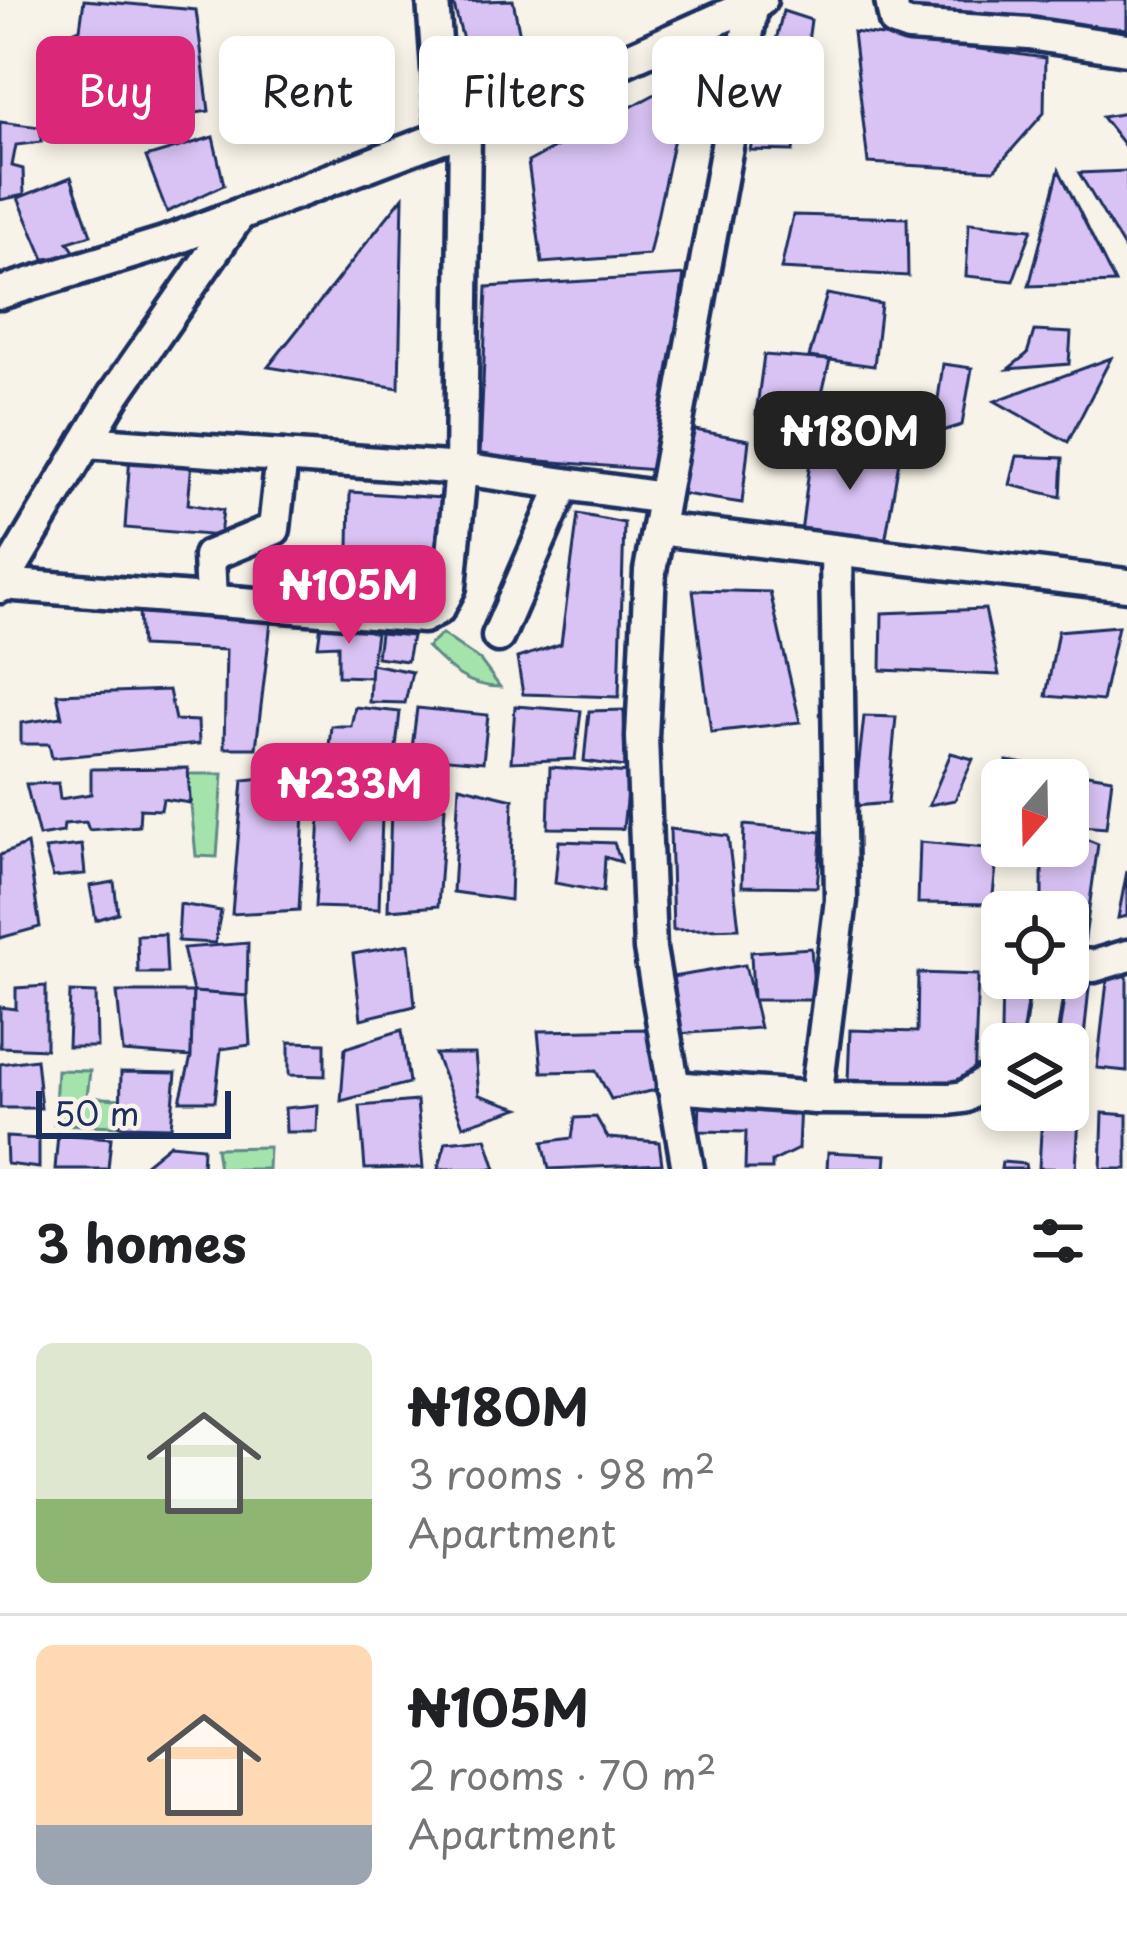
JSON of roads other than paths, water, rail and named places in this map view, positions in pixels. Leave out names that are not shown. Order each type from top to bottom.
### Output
[{"type":"street","points":[[433,0],[439,36]]},
{"type":"street","points":[[891,0],[895,21],[910,26],[1029,34],[1127,49]]},
{"type":"street","points":[[628,57],[757,2]]},
{"type":"street","points":[[688,1169],[650,949],[642,737],[650,571],[757,2]]},
{"type":"street","points":[[0,293],[239,215],[423,144]]},
{"type":"street","points":[[239,215],[86,442],[1,586],[423,616],[439,608],[450,587],[461,469],[454,144]]},
{"type":"street","points":[[86,442],[461,469],[564,484],[660,514],[836,552],[1127,585]]},
{"type":"street","points":[[211,600],[209,556],[274,529],[282,456]]},
{"type":"street","points":[[498,636],[564,484]]},
{"type":"street","points":[[816,1099],[841,900],[836,552]]},
{"type":"street","points":[[1089,966],[1127,956]]},
{"type":"street","points":[[674,1088],[816,1099],[964,1097],[981,1086]]}]
